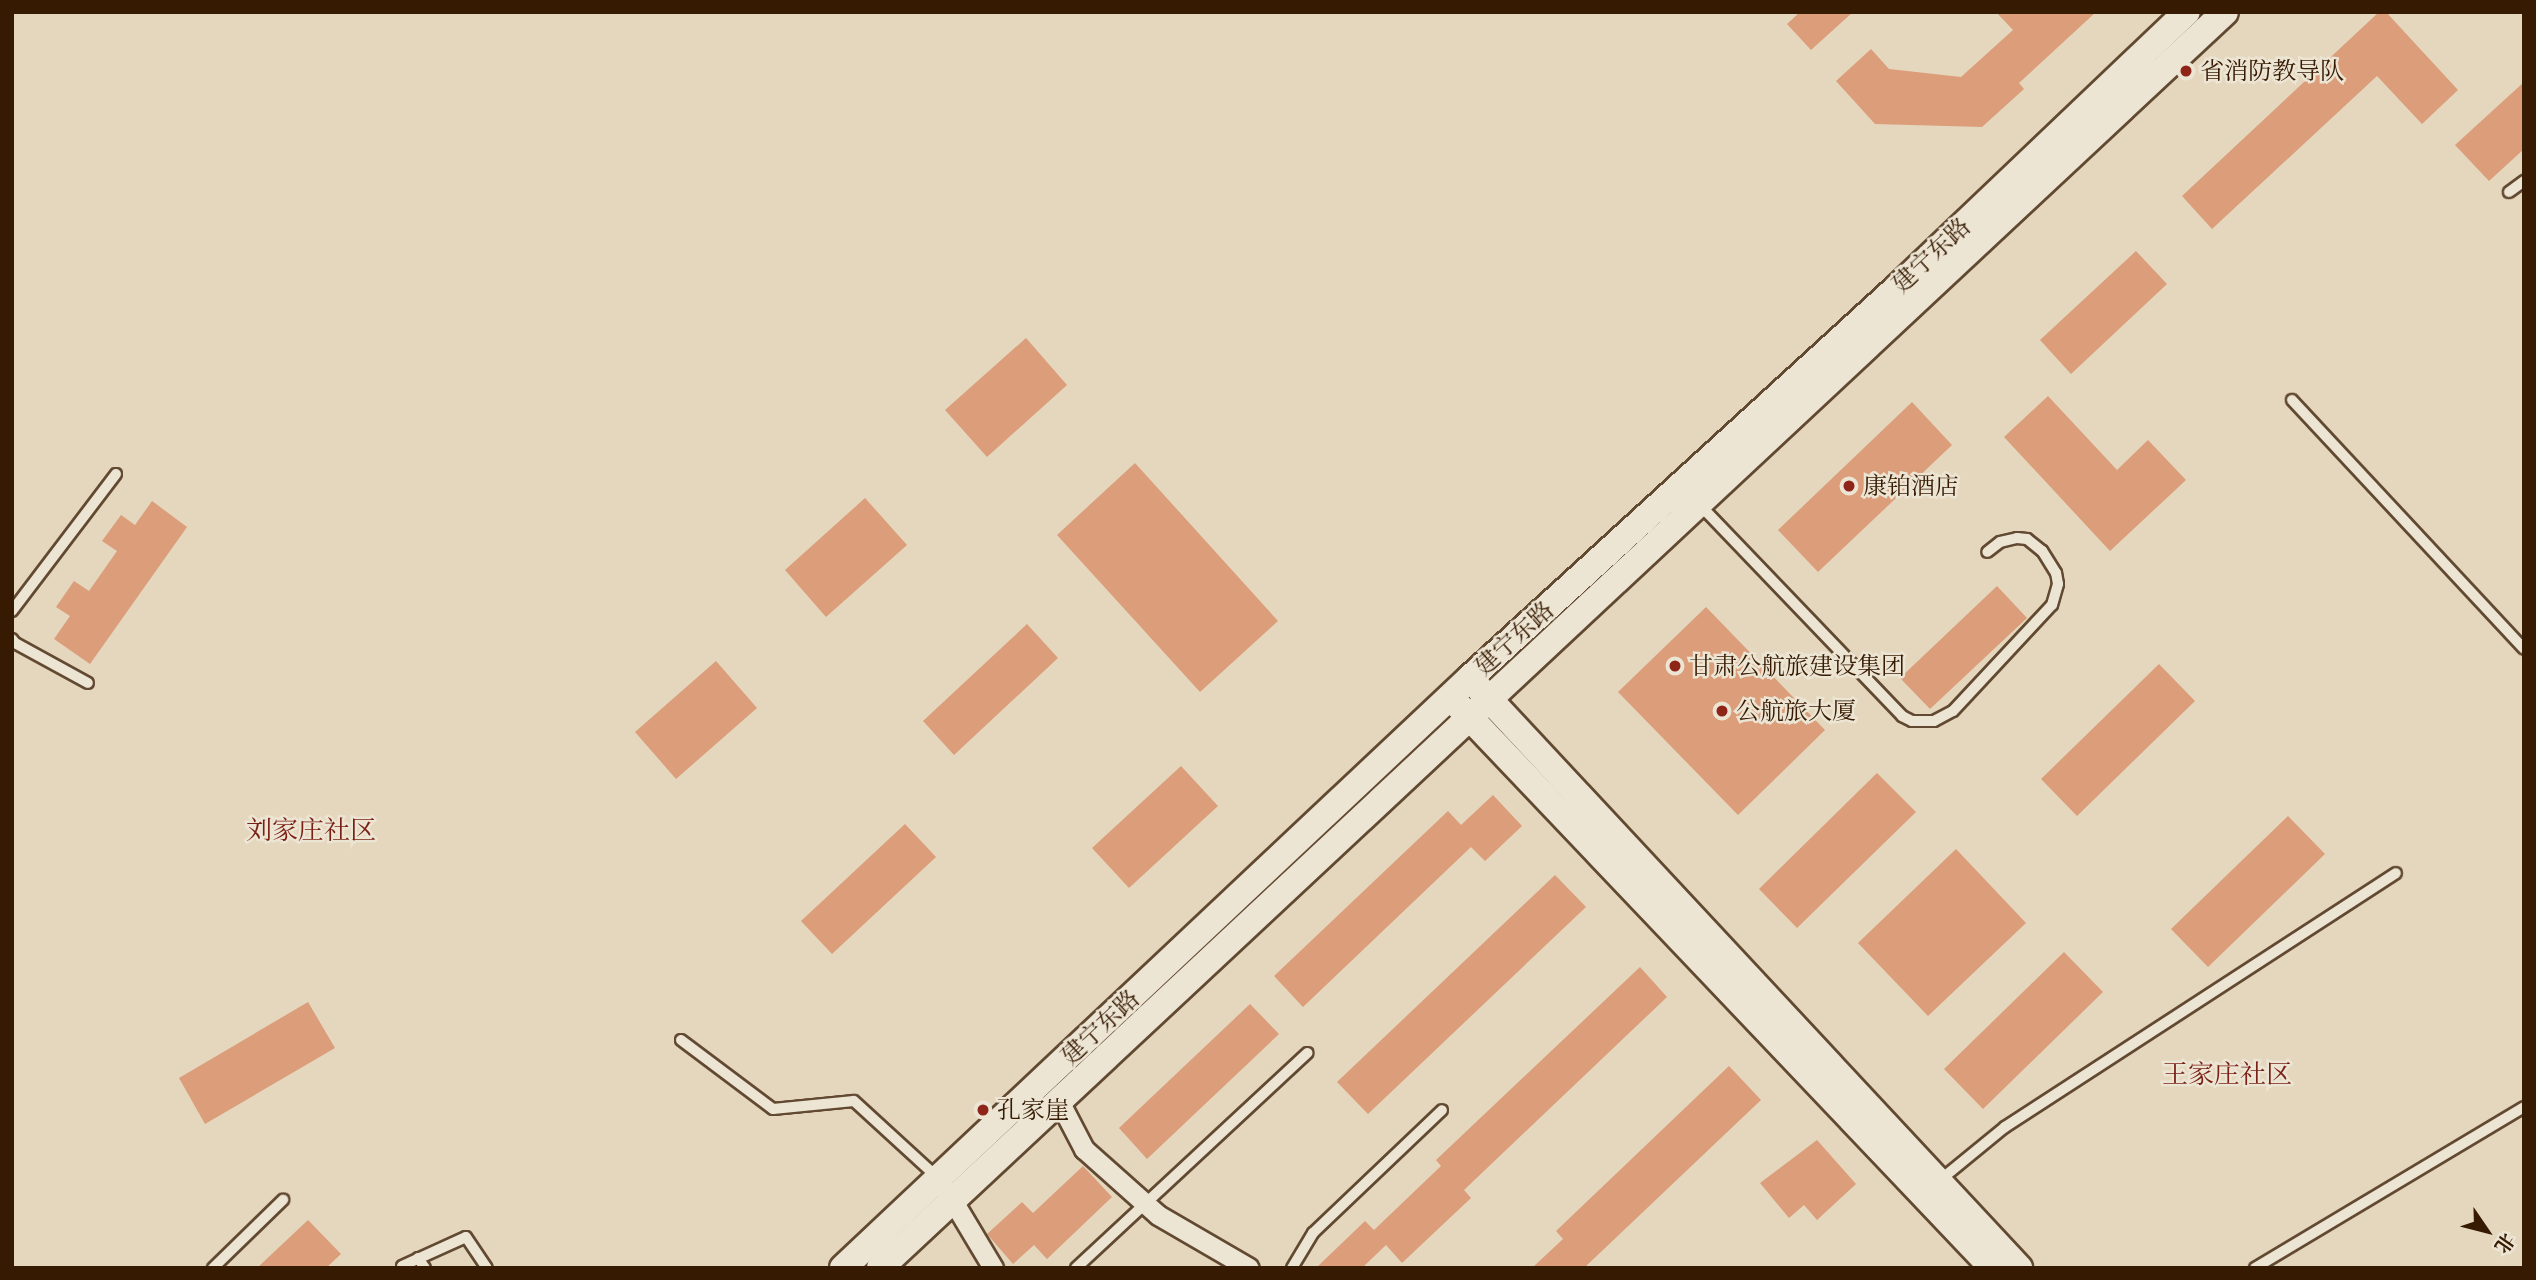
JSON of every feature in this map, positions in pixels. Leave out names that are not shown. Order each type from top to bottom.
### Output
[{"type":"main road","name":"建宁东路","points":[[880,1268],[946,1189],[1450,697],[1897,288],[2187,12]]},
{"type":"main road","name":"建宁东路","points":[[843,1268],[1060,1103],[1479,707],[2225,12]]},
{"type":"main road","points":[[1470,678],[1479,707],[1993,1268]]},
{"type":"main road","points":[[1450,697],[1479,707],[2019,1268]]},
{"type":"street","points":[[1060,1103],[1084,1149],[1158,1215],[1249,1268]]},
{"type":"street","points":[[946,1189],[993,1268]]},
{"type":"lane","points":[[2509,192],[2524,181]]},
{"type":"lane","points":[[2292,400],[2524,649]]},
{"type":"lane","points":[[12,611],[116,474]]},
{"type":"lane","points":[[1699,503],[1902,716],[1912,721],[1934,721],[1953,711],[2052,605],[2057,584],[2056,573],[2042,551],[2027,539],[2017,538],[2000,542],[1987,552]]},
{"type":"lane","points":[[12,639],[88,683]]},
{"type":"lane","points":[[1938,1181],[2005,1127],[2396,873]]},
{"type":"lane","points":[[681,1040],[773,1109],[854,1101],[946,1189]]},
{"type":"lane","points":[[1076,1268],[1307,1053]]},
{"type":"lane","points":[[2255,1268],[2524,1107]]},
{"type":"lane","points":[[1292,1268],[1313,1233],[1442,1110]]},
{"type":"lane","points":[[214,1268],[283,1200]]},
{"type":"lane","points":[[402,1266],[466,1237],[487,1268]]},
{"type":"lane","points":[[418,1258],[425,1268]]},
{"type":"building","points":[[1800,12],[1853,12],[1811,50],[1787,24]]},
{"type":"building","points":[[1996,12],[2096,12],[2019,83],[2024,89],[1982,127],[1875,124],[1836,81],[1871,49],[1889,69],[1961,77],[2013,30]]},
{"type":"building","points":[[2379,12],[2386,12],[2458,90],[2422,124],[2377,76],[2212,229],[2182,196]]},
{"type":"building","points":[[2524,82],[2524,149],[2489,181],[2455,145]]},
{"type":"building","points":[[2136,251],[2167,284],[2071,374],[2040,340]]},
{"type":"building","points":[[1026,338],[1067,385],[987,457],[945,410]]},
{"type":"building","points":[[2048,396],[2117,470],[2148,440],[2186,480],[2110,551],[2004,437]]},
{"type":"building","points":[[1912,402],[1952,445],[1818,572],[1778,530]]},
{"type":"building","points":[[1135,463],[1278,621],[1200,692],[1057,535]]},
{"type":"building","points":[[865,498],[907,545],[826,617],[785,570]]},
{"type":"building","points":[[152,501],[187,527],[90,664],[54,639],[70,616],[56,607],[74,581],[89,591],[117,551],[102,541],[121,515],[135,525]]},
{"type":"building","points":[[1997,586],[2027,618],[1930,709],[1900,678]]},
{"type":"building","name":"公航旅大厦","points":[[1706,607],[1825,730],[1738,815],[1618,692]]},
{"type":"building","points":[[1027,624],[1058,658],[954,755],[923,721]]},
{"type":"building","points":[[716,661],[757,708],[676,779],[635,732]]},
{"type":"building","points":[[2159,664],[2195,701],[2077,816],[2041,779]]},
{"type":"building","points":[[1181,766],[1218,806],[1129,888],[1092,848]]},
{"type":"building","points":[[1877,773],[1916,812],[1797,928],[1759,889]]},
{"type":"building","points":[[1493,795],[1522,826],[1485,861],[1471,847],[1303,1007],[1274,976],[1448,811],[1461,825]]},
{"type":"building","points":[[2288,816],[2325,854],[2208,967],[2171,929]]},
{"type":"building","points":[[905,824],[936,857],[832,954],[801,921]]},
{"type":"building","points":[[1956,849],[2026,923],[1928,1016],[1858,943]]},
{"type":"building","points":[[1555,875],[1586,907],[1368,1114],[1337,1082]]},
{"type":"building","points":[[2064,952],[2103,992],[1983,1109],[1944,1069]]},
{"type":"building","points":[[1640,967],[1667,997],[1464,1190],[1471,1198],[1402,1263],[1386,1245],[1362,1268],[1316,1268],[1365,1221],[1374,1230],[1441,1166],[1436,1160]]},
{"type":"building","points":[[308,1002],[335,1048],[205,1124],[179,1078]]},
{"type":"building","points":[[1250,1004],[1279,1034],[1147,1159],[1119,1128]]},
{"type":"building","points":[[1729,1066],[1761,1100],[1584,1268],[1532,1268],[1563,1239],[1556,1231]]},
{"type":"building","points":[[1817,1140],[1856,1184],[1817,1220],[1804,1205],[1789,1218],[1760,1183]]},
{"type":"building","points":[[1083,1166],[1112,1197],[1047,1259],[1034,1245],[1013,1264],[987,1234],[1022,1202],[1033,1213]]},
{"type":"building","points":[[308,1220],[341,1254],[326,1268],[257,1268]]},
{"type":"place","name":"省消防教导队","points":[[2186,71]]},
{"type":"place","name":"康铂酒店","points":[[1849,486]]},
{"type":"place","name":"甘肃公航旅建设集团","points":[[1675,666]]},
{"type":"place","name":"公航旅大厦","points":[[1722,711]]},
{"type":"place","name":"孔家崖","points":[[983,1110]]},
{"type":"district","name":"刘家庄社区","points":[[311,831]]},
{"type":"district","name":"王家庄社区","points":[[2227,1075]]}]
